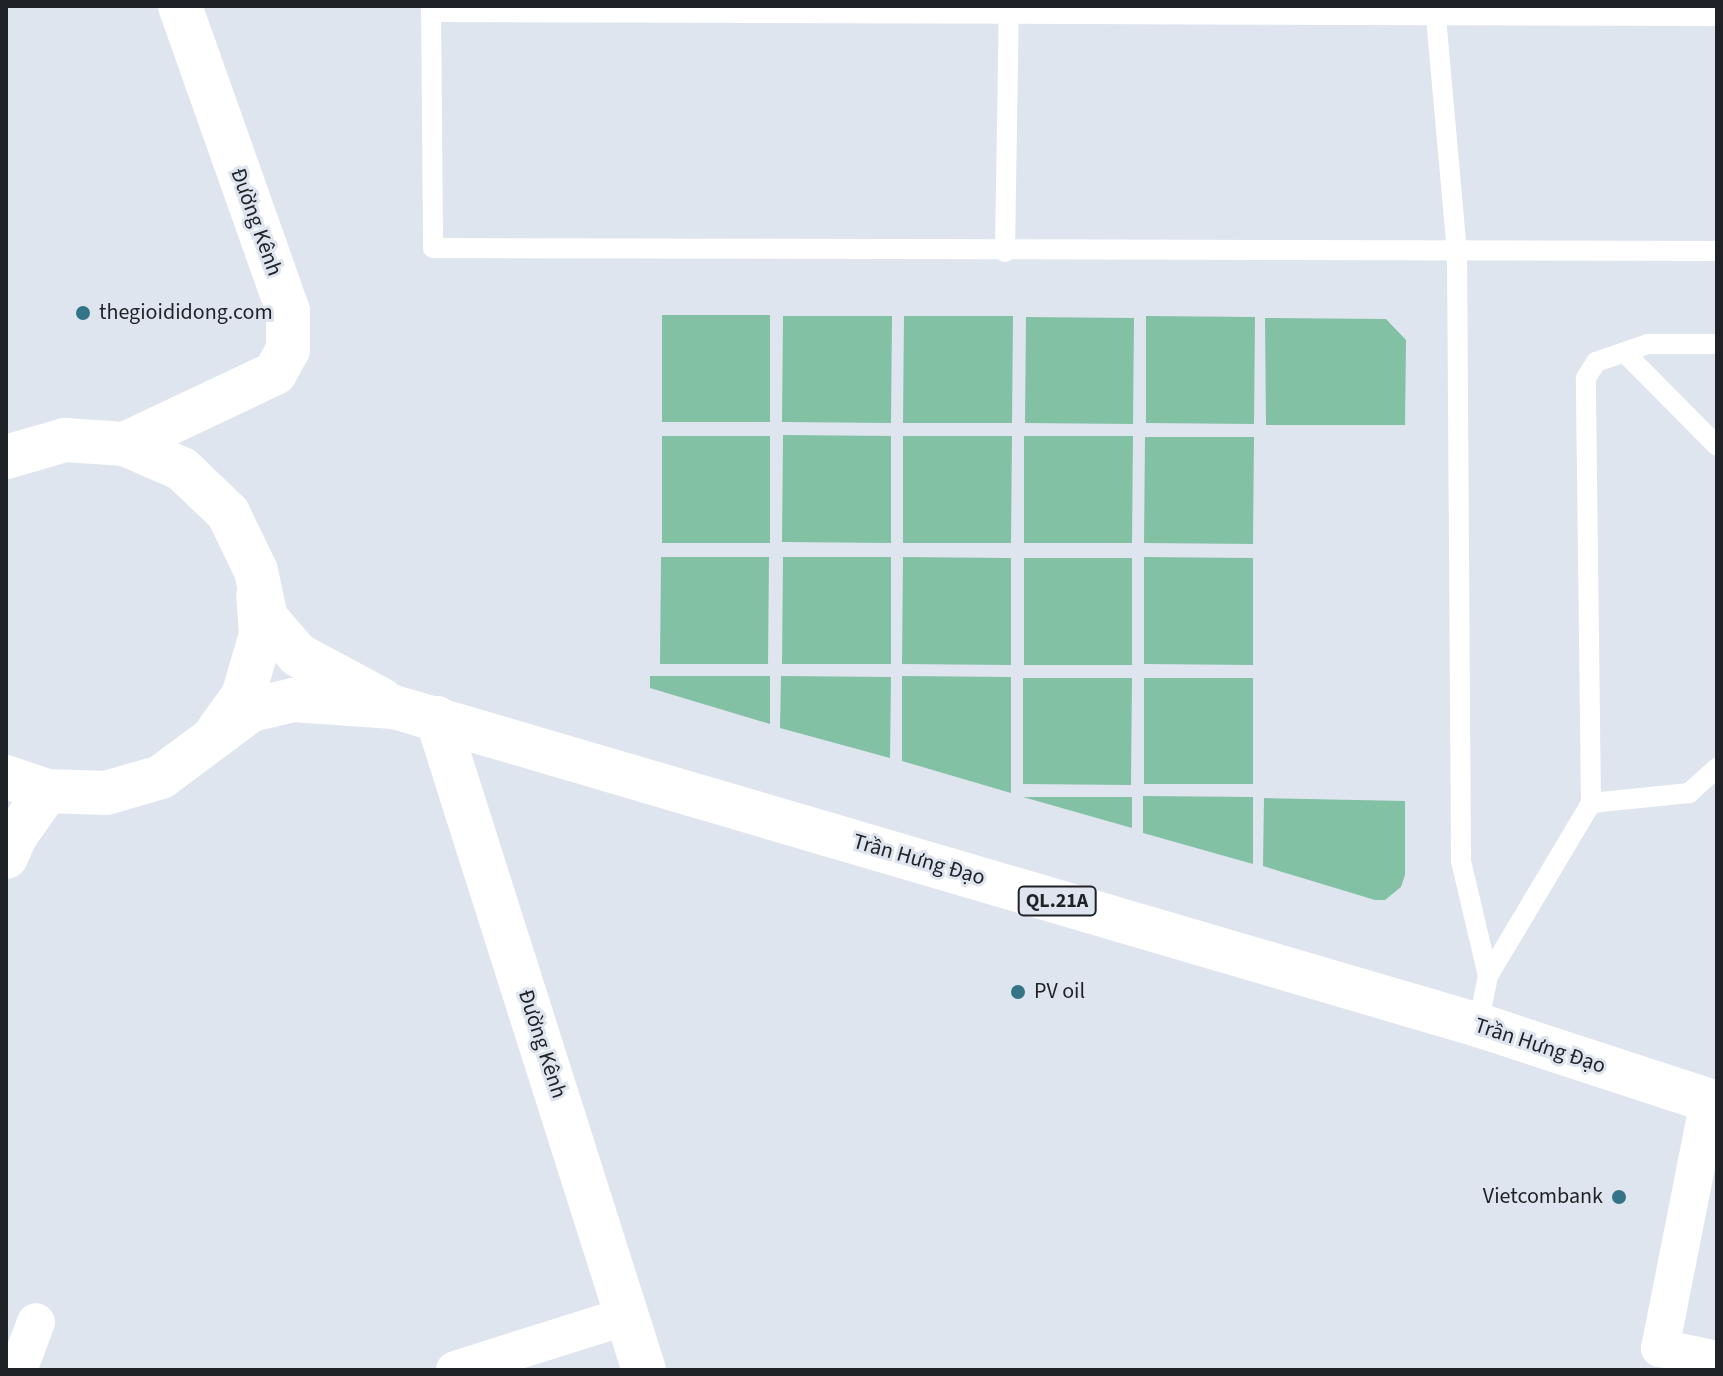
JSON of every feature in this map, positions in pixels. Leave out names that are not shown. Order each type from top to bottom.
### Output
[{"type":"main road","name":"Đường Kênh","points":[[125,444],[275,373],[288,350],[288,311],[180,6]]},
{"type":"main road","points":[[6,457],[65,440],[125,444],[182,469],[228,513],[256,571],[266,618],[298,655],[394,707]]},
{"type":"main road","points":[[208,744],[243,696],[261,635],[256,571]]},
{"type":"main road","points":[[6,777],[47,791],[106,793],[161,777],[251,710],[293,700],[394,707]]},
{"type":"main road","name":"Trần Hưng Đạo","points":[[394,707],[1478,1025],[1713,1102]]},
{"type":"main road","name":"Đường Kênh","points":[[437,718],[644,1370]]},
{"type":"main road","points":[[6,857],[16,835],[47,791]]},
{"type":"street","points":[[1713,1102],[1656,1359],[1717,1360]]},
{"type":"street","points":[[455,1370],[629,1315]]},
{"type":"street","points":[[18,1370],[36,1322]]},
{"type":"lane","points":[[1717,16],[1435,10],[431,9],[433,248],[1005,252],[1717,251]]},
{"type":"lane","points":[[1005,252],[1009,9]]},
{"type":"lane","points":[[1435,10],[1457,251],[1461,861],[1488,976]]},
{"type":"lane","points":[[1478,1025],[1488,976],[1591,803],[1586,378],[1596,362],[1648,344],[1717,344]]},
{"type":"lane","points":[[1624,352],[1717,446]]},
{"type":"lane","points":[[1591,803],[1689,793],[1717,768]]},
{"type":"green space","points":[[662,315],[770,315],[770,422],[662,422]]},
{"type":"green space","points":[[783,316],[892,316],[891,423],[782,422]]},
{"type":"green space","points":[[904,316],[1013,316],[1012,423],[903,423]]},
{"type":"green space","points":[[1146,316],[1255,317],[1254,424],[1146,423]]},
{"type":"green space","points":[[1026,317],[1134,318],[1133,424],[1025,423]]},
{"type":"green space","points":[[1265,318],[1386,319],[1406,340],[1405,425],[1266,425]]},
{"type":"green space","points":[[783,435],[891,436],[891,543],[782,542]]},
{"type":"green space","points":[[662,436],[770,436],[770,543],[662,543]]},
{"type":"green space","points":[[903,436],[1012,436],[1011,543],[903,543]]},
{"type":"green space","points":[[1024,436],[1133,436],[1132,543],[1024,543]]},
{"type":"green space","points":[[1145,437],[1254,437],[1253,544],[1144,543]]},
{"type":"green space","points":[[661,557],[769,557],[768,664],[660,664]]},
{"type":"green space","points":[[783,557],[891,557],[891,664],[782,664]]},
{"type":"green space","points":[[903,557],[1011,558],[1011,665],[902,664]]},
{"type":"green space","points":[[1144,557],[1253,558],[1253,665],[1144,664]]},
{"type":"green space","points":[[1024,558],[1132,558],[1132,665],[1024,665]]},
{"type":"green space","points":[[650,676],[770,676],[770,724],[650,688]]},
{"type":"green space","points":[[781,676],[891,677],[890,758],[780,728]]},
{"type":"green space","points":[[902,676],[1011,677],[1011,793],[902,761]]},
{"type":"green space","points":[[1023,678],[1132,678],[1131,785],[1023,784]]},
{"type":"green space","points":[[1144,678],[1253,678],[1253,784],[1144,784]]},
{"type":"green space","points":[[1143,796],[1253,797],[1253,864],[1143,833]]},
{"type":"green space","points":[[1023,797],[1132,797],[1132,828]]},
{"type":"green space","points":[[1264,798],[1405,801],[1405,875],[1401,887],[1385,900],[1375,900],[1263,866]]},
{"type":"place","name":"thegioididong.com","points":[[83,313]]},
{"type":"place","name":"PV oil","points":[[1018,992]]},
{"type":"place","name":"Vietcombank","points":[[1619,1197]]}]
